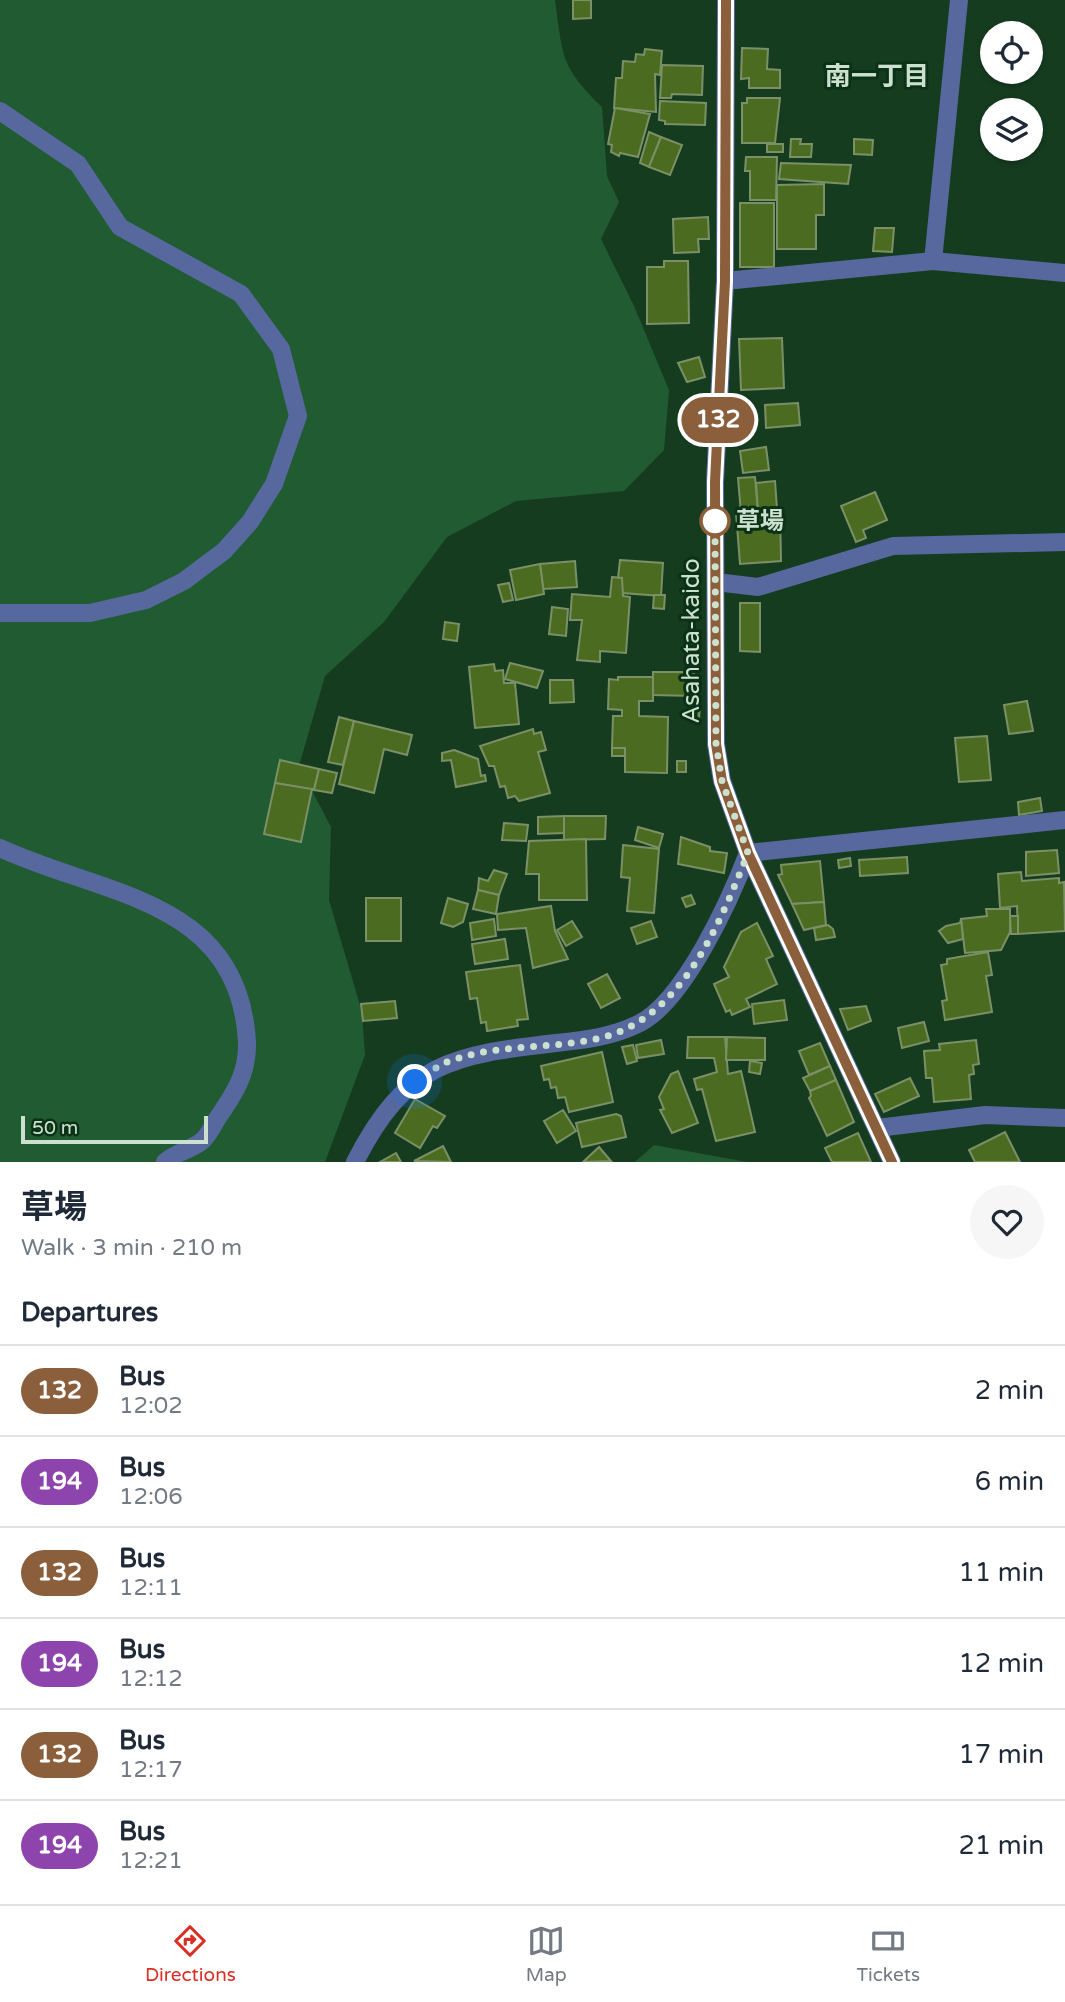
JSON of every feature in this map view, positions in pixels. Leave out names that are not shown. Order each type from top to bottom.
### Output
[{"type":"street","name":"Asahata-kaido","points":[[726,0],[725,281],[715,482],[716,744],[722,781],[748,853],[892,1162]]},
{"type":"street","points":[[933,261],[958,0]]},
{"type":"street","points":[[0,111],[78,164],[120,227],[241,294],[281,349],[298,416],[274,484],[250,522],[224,551],[184,581],[146,600],[90,613],[0,613]]},
{"type":"street","points":[[725,281],[933,261],[1065,273]]},
{"type":"street","points":[[716,582],[758,587],[893,545],[1065,542]]},
{"type":"street","points":[[355,1162],[372,1130],[390,1107],[415,1082],[446,1063],[485,1051],[600,1038],[640,1023],[669,996],[695,963],[748,853],[1065,820]]},
{"type":"street","points":[[0,849],[29,862],[158,906],[191,928],[220,958],[245,1010],[247,1056],[241,1083],[203,1140],[165,1162]]},
{"type":"street","points":[[877,1128],[985,1115],[1065,1118]]},
{"type":"green space","points":[[0,0],[555,0],[566,60],[578,81],[602,107],[607,176],[619,202],[601,239],[634,306],[669,390],[664,450],[624,491],[516,501],[447,537],[384,622],[325,676],[299,766],[331,827],[329,900],[362,1012],[365,1055],[325,1162],[0,1162]]},
{"type":"green space","points":[[654,1145],[747,1162],[635,1162]]},
{"type":"building","points":[[573,0],[591,0],[591,18],[573,19]]},
{"type":"building","points":[[742,48],[768,49],[767,69],[780,70],[780,88],[749,88],[749,78],[741,79]]},
{"type":"building","points":[[645,49],[662,51],[660,75],[655,74],[656,112],[614,108],[616,78],[622,78],[623,61],[635,62],[636,54],[644,55]]},
{"type":"building","points":[[662,65],[703,66],[702,95],[672,94],[671,98],[660,98]]},
{"type":"building","points":[[747,98],[780,98],[775,143],[742,143],[742,103],[747,103]]},
{"type":"building","points":[[660,101],[706,103],[705,125],[665,124],[665,121],[659,120]]},
{"type":"building","points":[[615,108],[650,114],[638,157],[620,153],[619,156],[611,152],[612,145],[608,144]]},
{"type":"building","points":[[649,132],[661,137],[649,167],[640,163]]},
{"type":"building","points":[[661,137],[682,145],[670,175],[649,167]]},
{"type":"building","points":[[791,139],[801,139],[800,144],[812,144],[811,157],[790,157]]},
{"type":"building","points":[[854,139],[873,140],[872,155],[854,154]]},
{"type":"building","points":[[767,144],[783,144],[783,152],[767,152]]},
{"type":"building","points":[[746,157],[777,157],[776,200],[750,200],[750,171],[745,171]]},
{"type":"building","points":[[781,163],[851,165],[848,184],[779,179]]},
{"type":"building","points":[[824,184],[824,215],[816,215],[816,249],[777,249],[777,185]]},
{"type":"building","points":[[740,203],[774,203],[774,267],[740,267]]},
{"type":"building","points":[[708,217],[709,239],[698,239],[699,252],[674,253],[673,219]]},
{"type":"building","points":[[875,228],[894,228],[892,252],[873,251]]},
{"type":"building","points":[[664,261],[688,261],[689,323],[647,324],[647,267],[664,267]]},
{"type":"building","points":[[782,338],[784,388],[741,390],[739,339]]},
{"type":"building","points":[[699,357],[705,377],[687,382],[678,363]]},
{"type":"building","points":[[798,403],[800,425],[766,428],[765,405]]},
{"type":"building","points":[[766,447],[769,470],[743,473],[740,451]]},
{"type":"building","points":[[755,477],[758,511],[780,509],[781,561],[740,564],[736,513],[741,513],[738,478]]},
{"type":"building","points":[[775,481],[777,509],[758,511],[756,483]]},
{"type":"building","points":[[875,492],[887,520],[863,530],[866,538],[856,542],[841,506]]},
{"type":"building","points":[[620,560],[663,563],[661,596],[622,593],[622,578],[618,578]]},
{"type":"building","points":[[575,561],[577,587],[543,589],[540,564]]},
{"type":"building","points":[[540,564],[544,594],[516,600],[510,570]]},
{"type":"building","points":[[612,577],[622,578],[623,596],[630,597],[626,653],[600,651],[600,662],[577,660],[582,620],[570,620],[572,594],[610,597]]},
{"type":"building","points":[[509,583],[513,600],[503,602],[498,585]]},
{"type":"building","points":[[654,595],[665,595],[664,609],[653,608]]},
{"type":"building","points":[[740,603],[760,603],[760,652],[740,651]]},
{"type":"building","points":[[552,607],[568,609],[566,636],[549,634]]},
{"type":"building","points":[[445,622],[459,624],[457,641],[443,639]]},
{"type":"building","points":[[510,663],[543,671],[537,688],[505,679]]},
{"type":"building","points":[[494,664],[495,671],[503,670],[504,683],[515,683],[519,724],[475,728],[469,667]]},
{"type":"building","points":[[653,672],[694,672],[693,696],[653,695]]},
{"type":"building","points":[[618,677],[653,677],[653,701],[639,701],[639,716],[668,717],[667,773],[625,772],[625,748],[612,748],[613,716],[622,716],[622,710],[608,709],[609,679],[618,680]]},
{"type":"building","points":[[550,680],[573,680],[574,702],[550,703]]},
{"type":"building","points":[[1027,701],[1033,731],[1009,734],[1004,705]]},
{"type":"building","points":[[690,702],[700,702],[699,720],[690,720]]},
{"type":"building","points":[[339,717],[354,721],[343,765],[328,762]]},
{"type":"building","points":[[354,721],[412,735],[407,755],[384,749],[374,793],[339,784]]},
{"type":"building","points":[[533,729],[534,734],[541,732],[546,750],[538,752],[550,793],[519,801],[515,796],[508,798],[505,786],[500,787],[494,766],[489,766],[480,746]]},
{"type":"building","points":[[987,736],[991,780],[959,782],[955,738]]},
{"type":"building","points":[[612,748],[625,748],[625,756],[612,756]]},
{"type":"building","points":[[454,750],[478,759],[481,776],[485,775],[486,781],[456,787],[451,760],[442,761],[442,753]]},
{"type":"building","points":[[280,760],[319,769],[314,790],[275,783]]},
{"type":"building","points":[[677,761],[686,761],[686,772],[677,772]]},
{"type":"building","points":[[319,769],[337,773],[332,793],[314,790]]},
{"type":"building","points":[[275,783],[312,789],[301,842],[264,834]]},
{"type":"building","points":[[1040,798],[1042,811],[1019,815],[1018,802]]},
{"type":"building","points":[[564,816],[564,833],[538,834],[538,817]]},
{"type":"building","points":[[564,816],[606,816],[605,839],[564,840]]},
{"type":"building","points":[[504,823],[528,825],[526,841],[502,840]]},
{"type":"building","points":[[638,827],[663,834],[659,848],[635,840]]},
{"type":"building","points":[[681,837],[710,847],[710,851],[727,853],[724,873],[678,864]]},
{"type":"building","points":[[586,839],[587,900],[539,900],[539,874],[526,874],[529,841]]},
{"type":"building","points":[[623,845],[659,849],[654,913],[627,911],[630,878],[621,877]]},
{"type":"building","points":[[1057,850],[1059,873],[1026,876],[1026,852]]},
{"type":"building","points":[[907,857],[908,873],[860,876],[859,860]]},
{"type":"building","points":[[850,858],[851,866],[839,868],[838,860]]},
{"type":"building","points":[[820,861],[824,902],[792,904],[778,875],[782,874],[781,865]]},
{"type":"building","points":[[494,870],[507,874],[499,895],[478,890],[479,878],[488,881]]},
{"type":"building","points":[[1021,872],[1022,881],[1059,878],[1059,883],[1064,882],[1065,931],[1018,934],[1017,906],[1000,908],[998,874]]},
{"type":"building","points":[[478,890],[499,895],[496,914],[473,909]]},
{"type":"building","points":[[691,895],[695,904],[686,907],[682,898]]},
{"type":"building","points":[[366,898],[401,898],[401,941],[366,941]]},
{"type":"building","points":[[448,898],[468,904],[463,922],[453,927],[441,923]]},
{"type":"building","points":[[824,902],[826,925],[804,930],[792,904]]},
{"type":"building","points":[[551,906],[555,931],[568,959],[533,968],[526,928],[498,930],[497,914]]},
{"type":"building","points":[[986,909],[1010,909],[1010,932],[1001,950],[965,953],[961,919],[987,916]]},
{"type":"building","points":[[1010,916],[1018,916],[1018,934],[1011,934]]},
{"type":"building","points":[[494,919],[496,936],[472,940],[470,923]]},
{"type":"building","points":[[961,919],[963,939],[948,943],[939,931],[946,926],[960,923]]},
{"type":"building","points":[[572,921],[582,937],[566,946],[557,930]]},
{"type":"building","points":[[651,921],[657,937],[637,944],[631,928]]},
{"type":"building","points":[[757,923],[773,956],[766,959],[777,984],[746,999],[750,1007],[732,1015],[730,1010],[726,1012],[714,984],[729,977],[724,967],[741,932]]},
{"type":"building","points":[[828,925],[833,929],[835,937],[816,940],[814,928]]},
{"type":"building","points":[[505,939],[508,959],[475,964],[472,944]]},
{"type":"building","points":[[988,952],[992,975],[986,976],[992,1012],[945,1020],[942,1001],[947,1000],[941,965],[947,964],[947,959]]},
{"type":"building","points":[[520,965],[528,1019],[517,1020],[518,1026],[487,1031],[486,1022],[481,1023],[477,998],[470,999],[466,972]]},
{"type":"building","points":[[607,974],[620,998],[601,1008],[588,984]]},
{"type":"building","points":[[784,1000],[787,1020],[754,1024],[752,1004]]},
{"type":"building","points":[[395,1001],[397,1018],[363,1021],[361,1004]]},
{"type":"building","points":[[866,1006],[871,1021],[848,1030],[840,1009]]},
{"type":"building","points":[[924,1022],[929,1041],[902,1048],[898,1028]]},
{"type":"building","points":[[688,1037],[725,1037],[728,1074],[741,1071],[755,1132],[716,1141],[702,1089],[697,1090],[694,1079],[717,1072],[714,1058],[687,1058]]},
{"type":"building","points":[[727,1037],[765,1038],[765,1060],[726,1060]]},
{"type":"building","points":[[661,1040],[664,1054],[638,1058],[636,1045]]},
{"type":"building","points":[[976,1040],[979,1064],[973,1065],[974,1074],[969,1075],[971,1099],[934,1102],[932,1078],[926,1078],[924,1051],[940,1050],[939,1044]]},
{"type":"building","points":[[820,1043],[830,1066],[809,1075],[799,1051]]},
{"type":"building","points":[[633,1045],[637,1061],[627,1064],[622,1047]]},
{"type":"building","points":[[602,1052],[613,1102],[569,1112],[565,1097],[558,1098],[556,1087],[551,1088],[549,1079],[544,1080],[541,1066]]},
{"type":"building","points":[[750,1061],[762,1063],[760,1074],[749,1072]]},
{"type":"building","points":[[830,1066],[836,1080],[810,1091],[803,1078]]},
{"type":"building","points":[[678,1071],[698,1123],[672,1133],[660,1110],[664,1109],[659,1097],[671,1074]]},
{"type":"building","points":[[910,1078],[919,1096],[884,1112],[875,1094]]},
{"type":"building","points":[[836,1080],[854,1122],[827,1136],[809,1098],[810,1091]]},
{"type":"building","points":[[415,1099],[445,1116],[437,1128],[433,1126],[420,1148],[395,1133]]},
{"type":"building","points":[[563,1110],[576,1131],[557,1143],[544,1121]]},
{"type":"building","points":[[616,1114],[621,1116],[626,1137],[582,1147],[576,1123]]},
{"type":"building","points":[[1005,1132],[1020,1162],[975,1162],[969,1150]]},
{"type":"building","points":[[858,1133],[871,1162],[832,1162],[825,1148]]},
{"type":"building","points":[[443,1146],[451,1162],[414,1161]]},
{"type":"building","points":[[599,1147],[611,1161],[583,1162]]},
{"type":"building","points":[[396,1153],[401,1162],[380,1162]]},
{"type":"bus line","name":"132","points":[[726,0],[725,281],[715,482],[716,744],[722,781],[748,853],[892,1162]]},
{"type":"place","name":"草場","points":[[715,521]]},
{"type":"district","name":"南一丁目","points":[[877,76]]},
{"type":"route","points":[[415,1082],[446,1063],[485,1051],[600,1038],[640,1023],[669,996],[695,963],[748,853],[722,781],[716,744],[715,521]]}]
